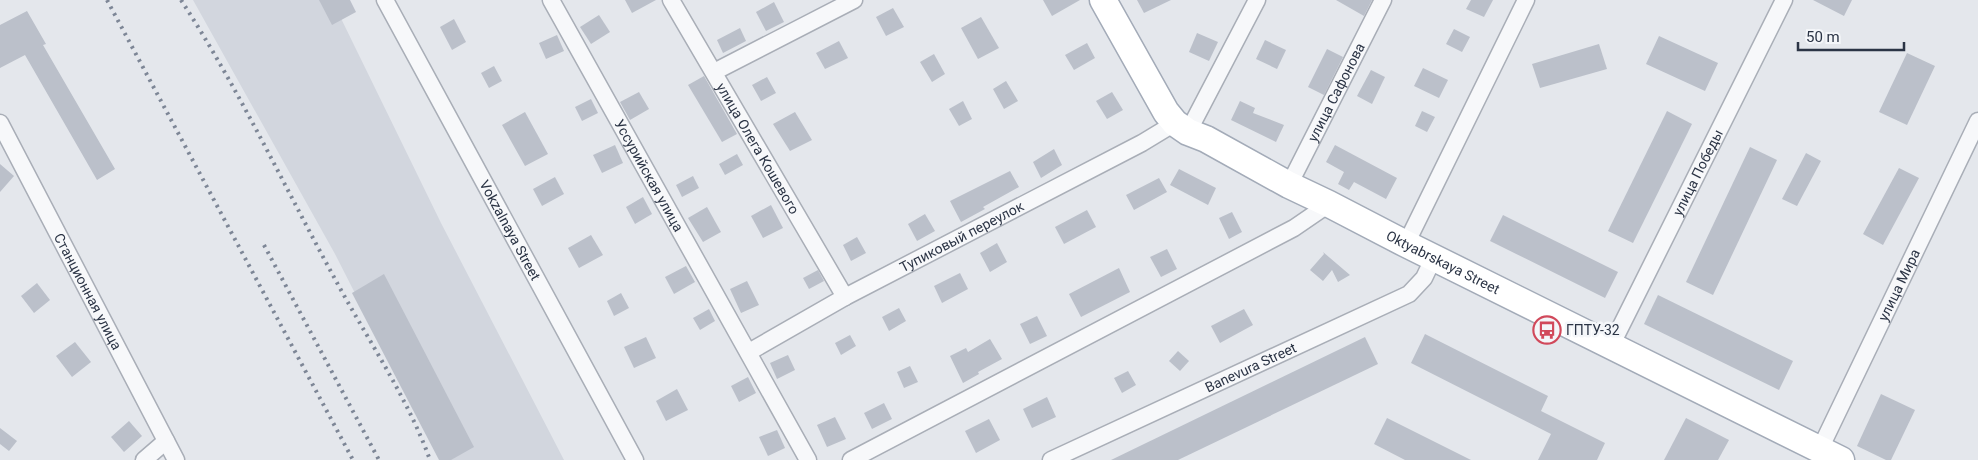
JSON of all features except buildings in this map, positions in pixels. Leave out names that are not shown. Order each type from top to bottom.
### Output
[{"type":"main road","points":[[1103,0],[1166,112],[1182,127]]},
{"type":"main road","name":"Oktyabrskaya Street","points":[[1182,127],[1289,185],[1406,244],[1831,454]]},
{"type":"street","name":"Vokzalnaya Street","points":[[385,0],[635,460]]},
{"type":"street","name":"Уссурийская улица","points":[[551,0],[808,460]]},
{"type":"street","name":"улица Олега Кошевого","points":[[671,0],[845,297]]},
{"type":"street","points":[[714,72],[854,0]]},
{"type":"street","points":[[1182,127],[1256,0]]},
{"type":"street","name":"улица Сафонова","points":[[1289,185],[1383,0]]},
{"type":"street","points":[[1406,244],[1526,0]]},
{"type":"street","name":"улица Победы","points":[[1611,346],[1784,0]]},
{"type":"street","name":"улица Мира","points":[[1831,454],[1978,121]]},
{"type":"street","name":"Станционная улица","points":[[0,123],[176,460]]},
{"type":"street","name":"Тупиковый переулок","points":[[749,352],[845,297],[1134,147],[1182,127]]},
{"type":"street","points":[[851,460],[1294,228],[1329,204]]},
{"type":"street","name":"Banevura Street","points":[[1051,460],[1409,294],[1424,278],[1434,257]]},
{"type":"street","points":[[144,460],[166,441]]},
{"type":"shaded area","points":[[193,0],[332,0],[441,223],[564,460],[440,460],[335,254]]},
{"type":"railway","points":[[107,0],[353,460]]},
{"type":"railway","points":[[181,0],[242,103],[335,279],[398,391],[421,437],[430,460]]},
{"type":"railway","points":[[264,245],[379,460]]},
{"type":"place","name":"ГПТУ-32","points":[[1547,330]]}]
